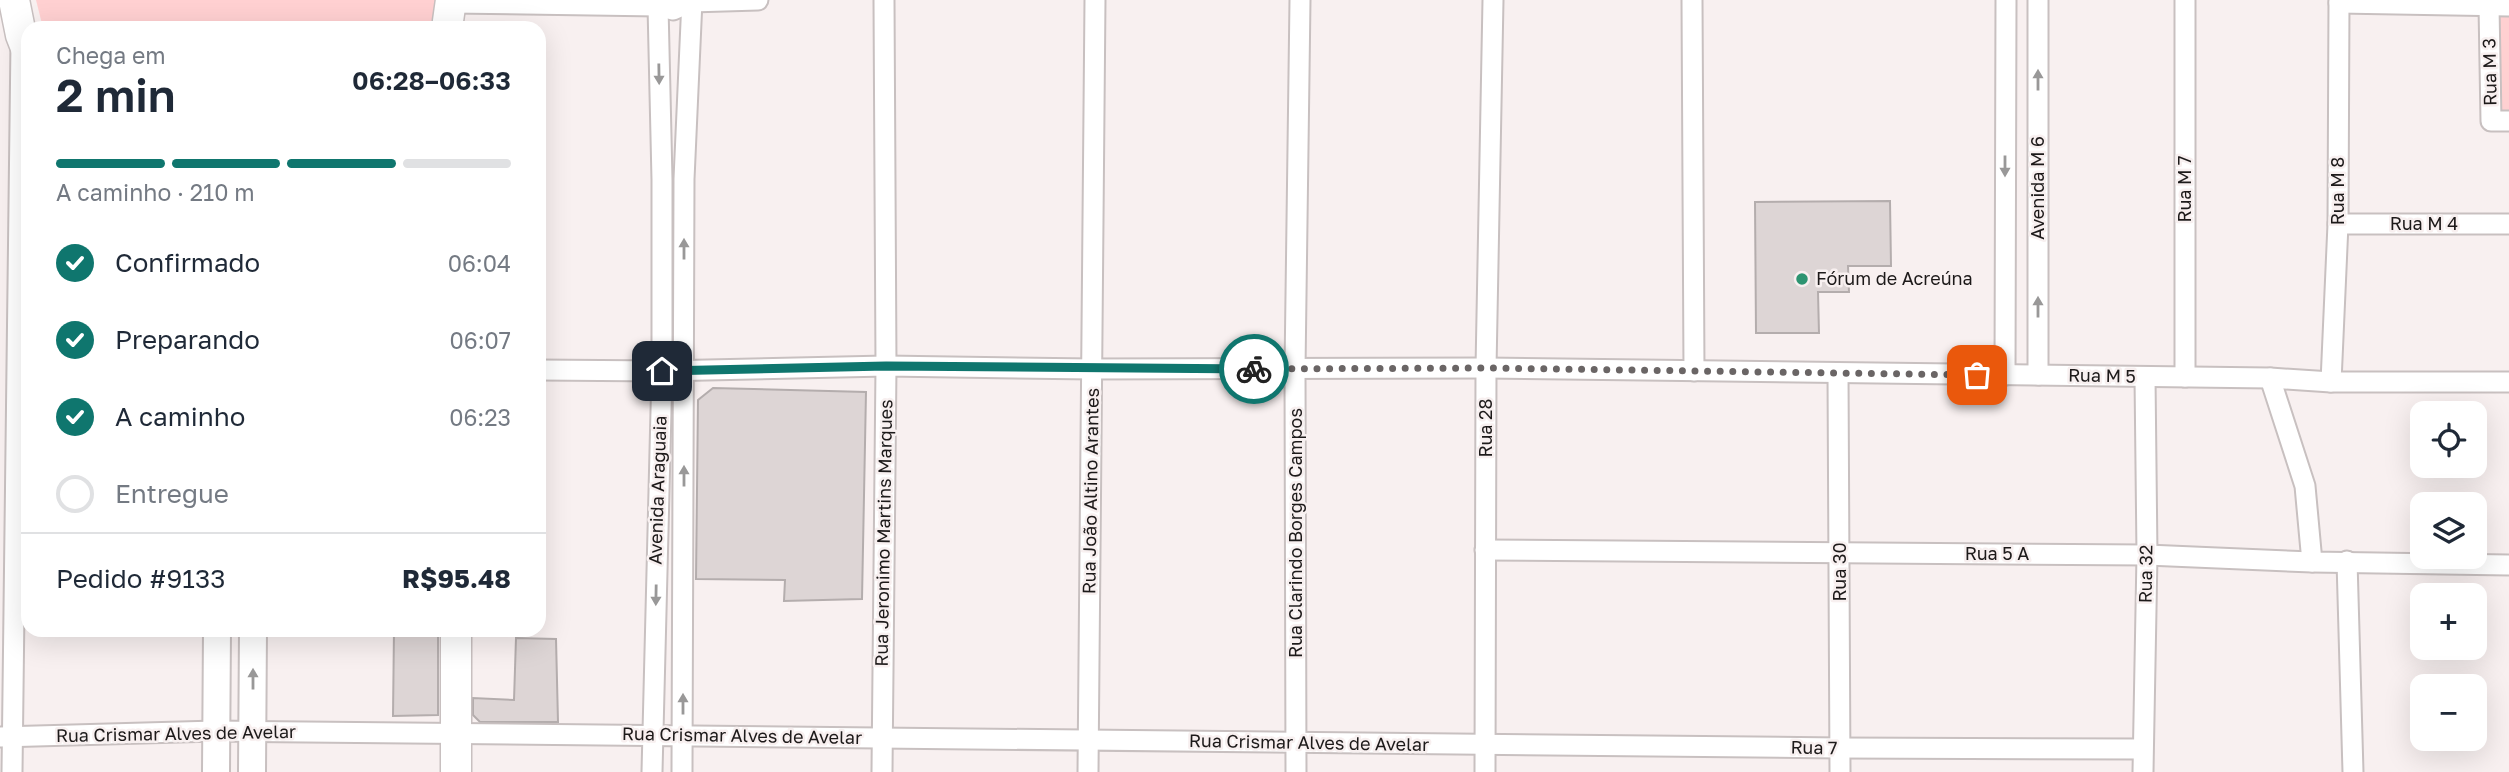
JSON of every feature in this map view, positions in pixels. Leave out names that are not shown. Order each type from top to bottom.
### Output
[{"type":"main road","points":[[14,0],[21,31]]},
{"type":"main road","points":[[456,637],[456,772]]},
{"type":"street","points":[[450,10],[655,3],[673,10],[692,1],[758,0]]},
{"type":"street","name":"Rua Jeronimo Martins Marques","points":[[882,772],[886,366],[884,0]]},
{"type":"street","name":"Rua João Altino Arantes","points":[[1088,772],[1095,0]]},
{"type":"street","name":"Rua Clarindo Borges Campos","points":[[1296,772],[1295,369],[1300,0]]},
{"type":"street","name":"Rua 28","points":[[1485,772],[1486,368],[1493,0]]},
{"type":"street","points":[[1692,0],[1694,371]]},
{"type":"street","name":"Avenida M 6","points":[[2005,375],[2006,0]]},
{"type":"street","name":"Avenida M 6","points":[[2038,0],[2038,375]]},
{"type":"street","name":"Rua M 7","points":[[2185,0],[2185,377]]},
{"type":"street","name":"Avenida Araguaia","points":[[682,772],[684,180],[692,1]]},
{"type":"street","points":[[2339,1],[2499,6]]},
{"type":"street","name":"Rua M 8","points":[[2331,382],[2338,224],[2339,1]]},
{"type":"street","name":"Avenida Araguaia","points":[[652,772],[662,371],[662,180],[655,3]]},
{"type":"street","name":"Rua M 3","points":[[2499,6],[2490,121],[2509,121]]},
{"type":"street","points":[[12,772],[6,737],[21,141]]},
{"type":"street","points":[[662,180],[684,180]]},
{"type":"street","name":"Rua M 4","points":[[2338,224],[2509,224]]},
{"type":"street","name":"Rua M 5","points":[[546,370],[662,371],[886,366],[1092,369],[1486,368],[2185,377],[2331,382],[2509,382]]},
{"type":"street","name":"Rua 30","points":[[1839,373],[1840,772]]},
{"type":"street","name":"Rua 32","points":[[2143,772],[2147,555],[2145,377]]},
{"type":"street","points":[[2270,379],[2305,486],[2312,562]]},
{"type":"street","name":"Rua 5 A","points":[[1485,550],[2147,555],[2312,562],[2509,565]]},
{"type":"street","points":[[657,551],[684,551]]},
{"type":"street","points":[[2347,562],[2353,772]]},
{"type":"street","points":[[216,772],[217,637]]},
{"type":"street","points":[[252,772],[253,637]]},
{"type":"street","name":"Rua Crismar Alves de Avelar","points":[[6,737],[216,731],[1485,745]]},
{"type":"street","name":"Rua 7","points":[[1485,745],[2142,749]]},
{"type":"shaded area","points":[[36,0],[436,0],[432,21],[41,21]]},
{"type":"shaded area","points":[[2494,10],[2509,10],[2509,120],[2492,119]]},
{"type":"building","name":"Fórum de Acreúna","points":[[1890,201],[1891,266],[1848,266],[1849,292],[1818,292],[1819,333],[1756,333],[1755,202]]},
{"type":"building","points":[[713,388],[866,392],[862,599],[784,601],[785,580],[696,579],[698,400]]},
{"type":"building","points":[[394,637],[438,637],[438,715],[393,716]]},
{"type":"building","points":[[516,638],[556,639],[558,722],[480,722],[473,715],[473,698],[514,700]]},
{"type":"way so far","points":[[1254,369],[1486,368],[1977,375]]},
{"type":"place","name":"Fórum de Acreúna","points":[[1802,279]]},
{"type":"route","points":[[662,371],[886,366],[1254,369]]}]
